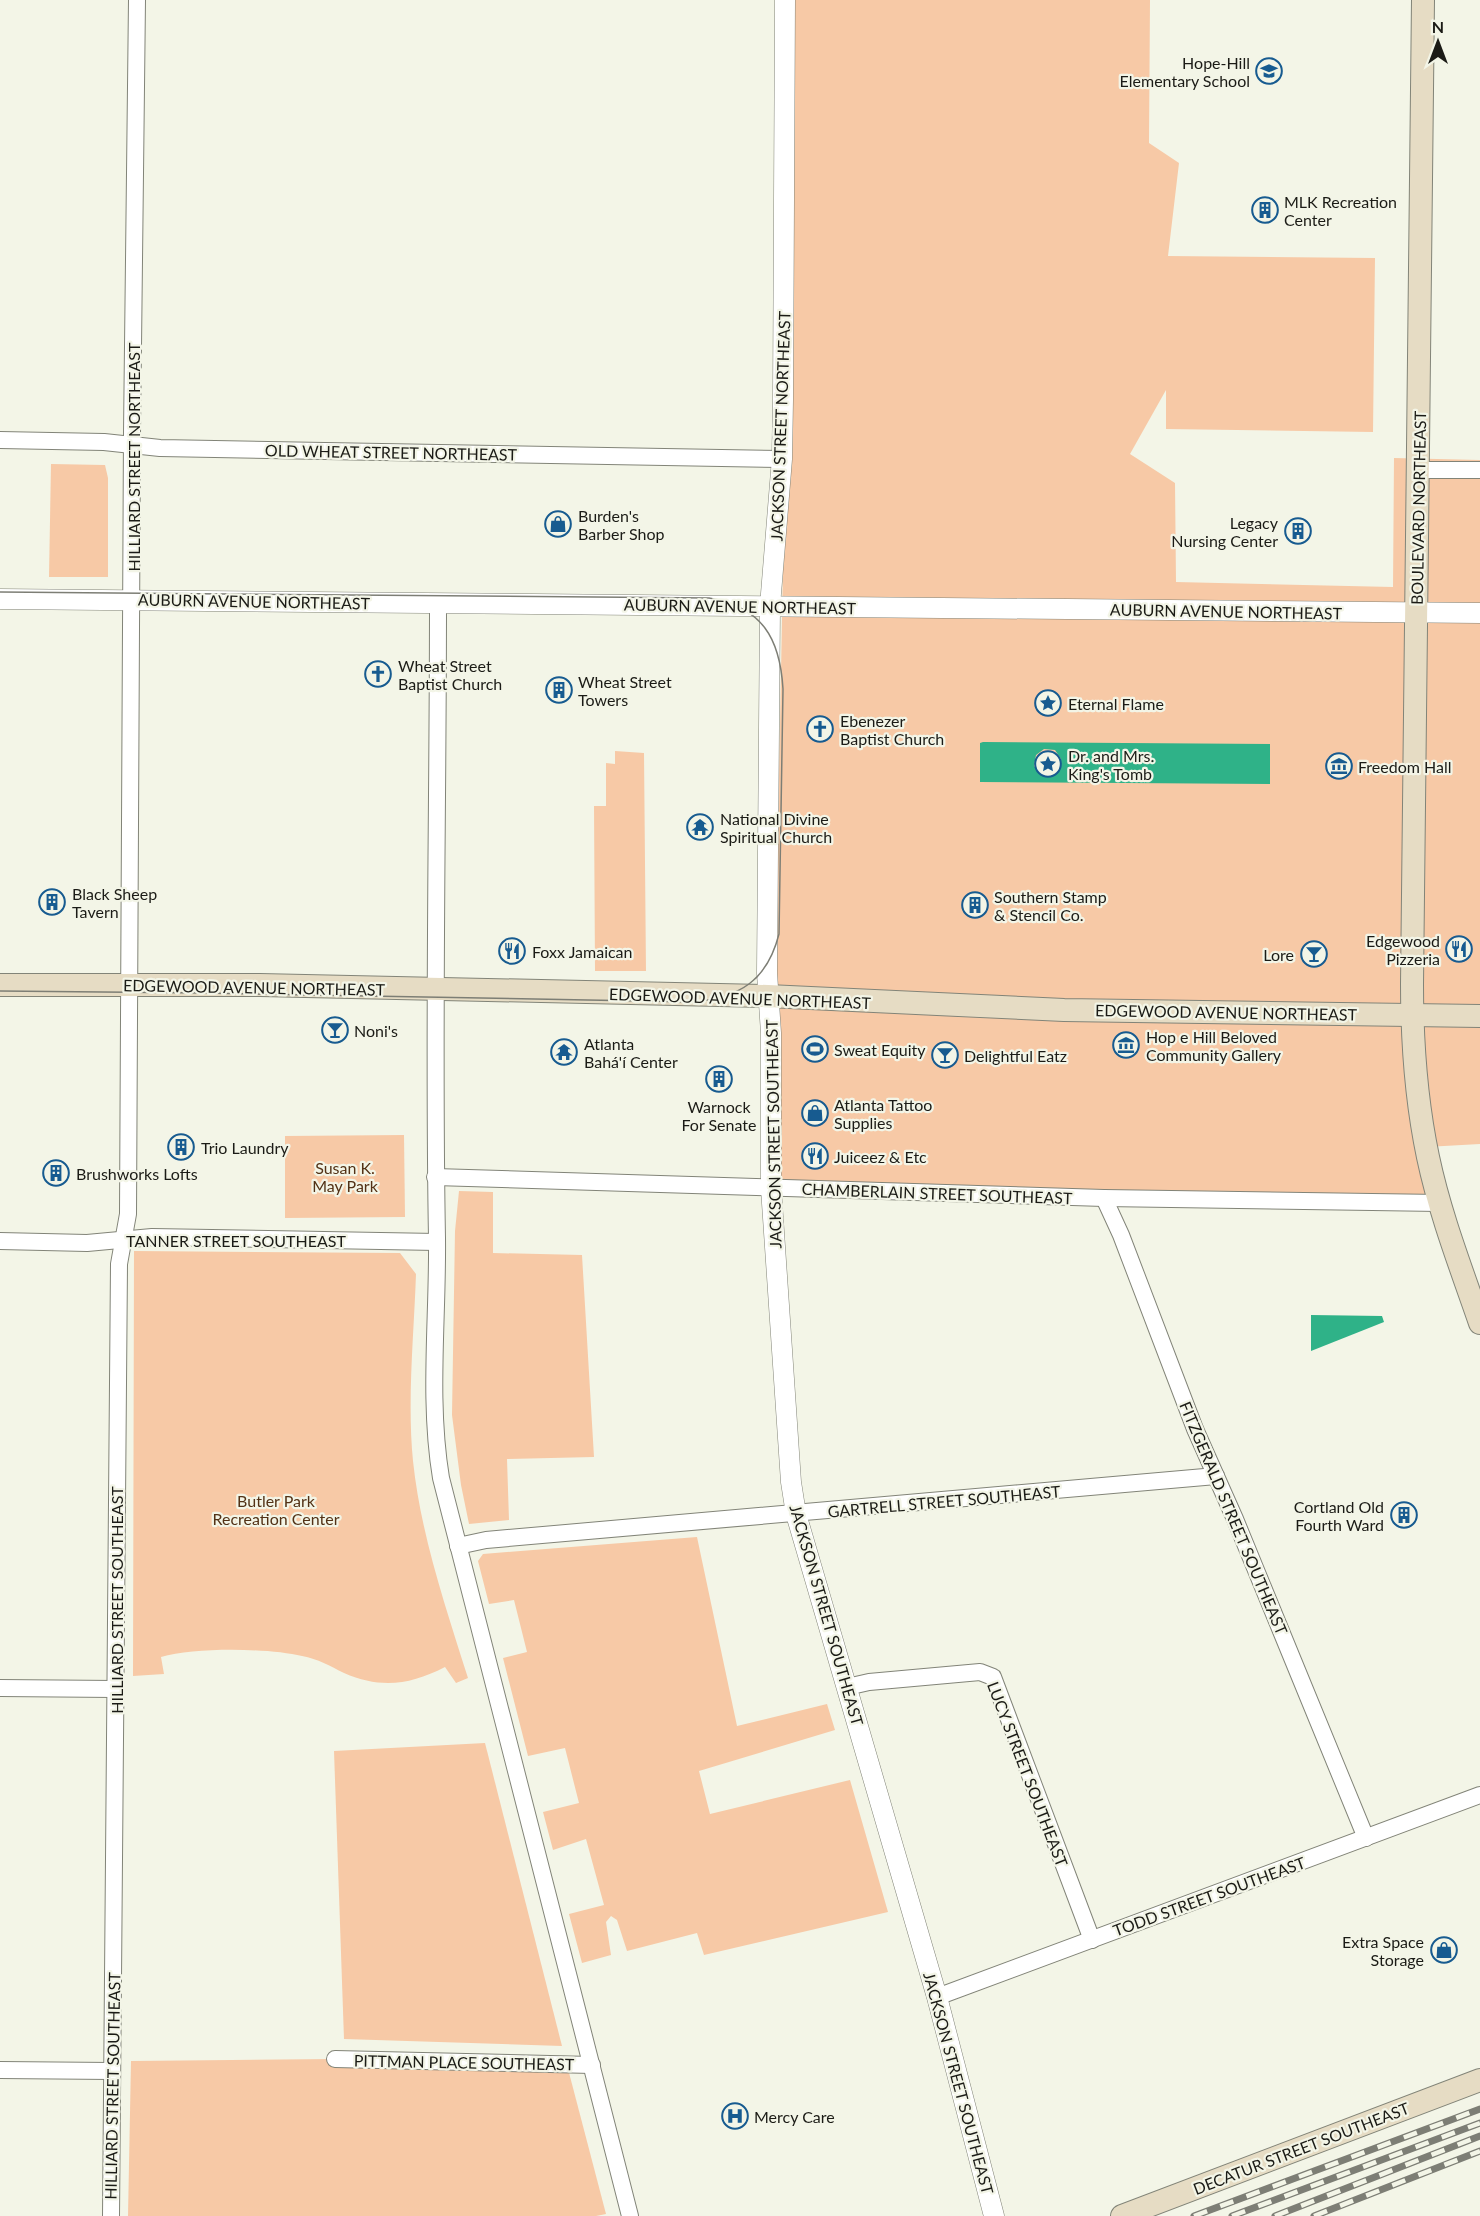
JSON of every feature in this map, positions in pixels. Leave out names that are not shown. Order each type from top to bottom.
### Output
[{"type":"main road","name":"BOULEVARD NORTHEAST","points":[[1423,0],[1412,1016],[1414,1063],[1428,1158],[1440,1203],[1480,1323]]},
{"type":"main road","name":"EDGEWOOD AVENUE NORTHEAST","points":[[0,985],[271,986],[768,996],[1064,1010],[1480,1016]]},
{"type":"main road","name":"DECATUR STREET SOUTHEAST","points":[[1122,2216],[1480,2080]]},
{"type":"street","name":"HILLIARD STREET NORTHEAST","points":[[129,986],[137,0]]},
{"type":"street","name":"JACKSON STREET NORTHEAST","points":[[768,996],[770,606],[782,459],[785,0]]},
{"type":"street","name":"OLD WHEAT STREET NORTHEAST","points":[[0,440],[160,448],[782,459]]},
{"type":"street","points":[[1418,470],[1480,470]]},
{"type":"street","name":"AUBURN AVENUE NORTHEAST","points":[[0,599],[1480,614]]},
{"type":"street","points":[[438,603],[435,1440],[441,1479],[630,2216]]},
{"type":"street","name":"HILLIARD STREET SOUTHEAST","points":[[111,2216],[119,1264],[128,1214],[129,986]]},
{"type":"street","name":"JACKSON STREET SOUTHEAST","points":[[768,996],[771,1033],[771,1188],[791,1482],[796,1514],[937,1997],[994,2216]]},
{"type":"street","name":"CHAMBERLAIN STREET SOUTHEAST","points":[[435,1177],[1104,1198],[1440,1203]]},
{"type":"street","name":"FITZGERALD STREET SOUTHEAST","points":[[1104,1198],[1121,1235],[1195,1429],[1235,1519],[1365,1838]]},
{"type":"street","name":"TANNER STREET SOUTHEAST","points":[[0,1241],[87,1243],[152,1237],[437,1242]]},
{"type":"street","name":"GARTRELL STREET SOUTHEAST","points":[[458,1546],[486,1539],[1216,1476]]},
{"type":"street","name":"LUCY STREET SOUTHEAST","points":[[847,1687],[869,1682],[980,1672],[993,1677],[1092,1940]]},
{"type":"street","points":[[0,1688],[115,1689]]},
{"type":"street","name":"TODD STREET SOUTHEAST","points":[[937,1997],[1480,1795]]},
{"type":"street","name":"PITTMAN PLACE SOUTHEAST","points":[[335,2060],[592,2065]]},
{"type":"street","points":[[0,2070],[112,2071]]},
{"type":"green space","points":[[794,0],[1150,0],[1149,143],[1179,163],[1168,256],[1375,258],[1373,432],[1166,429],[1166,390],[1130,454],[1175,483],[1176,582],[1393,587],[1394,458],[1480,460],[1480,1144],[1426,1147],[1440,1203],[771,1188]]},
{"type":"green space","points":[[51,464],[105,465],[108,478],[108,577],[49,577]]},
{"type":"green space","points":[[615,751],[644,753],[646,971],[595,971],[594,806],[606,806],[606,763],[615,764]]},
{"type":"green space","name":"Susan K. May Park","points":[[404,1135],[405,1217],[285,1218],[285,1136]]},
{"type":"green space","points":[[459,1191],[493,1192],[493,1253],[582,1255],[594,1457],[507,1459],[509,1520],[469,1524],[461,1485],[452,1415],[455,1231]]},
{"type":"green space","name":"Butler Park Recreation Center","points":[[134,1251],[400,1253],[416,1274],[411,1438],[417,1489],[435,1571],[468,1678],[456,1683],[445,1667],[420,1678],[383,1683],[358,1678],[302,1656],[270,1651],[232,1650],[212,1650],[161,1657],[164,1674],[133,1676]]},
{"type":"green space","points":[[697,1537],[737,1726],[827,1704],[835,1730],[699,1771],[710,1814],[850,1780],[888,1912],[704,1955],[697,1933],[627,1951],[617,1920],[611,1916],[606,1922],[611,1955],[582,1963],[569,1914],[604,1905],[586,1839],[553,1850],[543,1812],[579,1803],[565,1748],[528,1756],[503,1658],[527,1652],[514,1600],[489,1604],[478,1561],[483,1554]]},
{"type":"green space","points":[[485,1743],[562,2046],[344,2039],[334,1751]]},
{"type":"green space","points":[[335,2059],[567,2065],[606,2214],[596,2216],[128,2216],[131,2061]]},
{"type":"shaded area","points":[[980,743],[1270,744],[1270,784],[980,782]],"holes":[[[1044,749],[1055,750],[1061,759],[1060,769],[1052,776],[1041,775],[1034,766],[1036,755]]]},
{"type":"shaded area","points":[[1311,1315],[1382,1316],[1384,1322],[1311,1351]]},
{"type":"tram line","points":[[0,592],[709,598],[727,602],[742,609],[755,617],[765,628],[778,655],[783,689],[779,934],[767,964],[759,975],[738,991],[710,1000],[694,1002],[0,991]]},
{"type":"railway","points":[[1194,2216],[1480,2109]]},
{"type":"railway","points":[[1232,2216],[1480,2123]]},
{"type":"railway","points":[[1275,2216],[1480,2136]]},
{"type":"railway","points":[[1314,2216],[1480,2151]]},
{"type":"place","name":"Hope-Hill Elementary School","points":[[1269,71]]},
{"type":"place","name":"MLK Recreation Center","points":[[1265,210]]},
{"type":"place","name":"Burden's Barber Shop","points":[[558,524]]},
{"type":"place","name":"Legacy Nursing Center","points":[[1298,531]]},
{"type":"place","name":"Wheat Street Baptist Church","points":[[378,674]]},
{"type":"place","name":"Wheat Street Towers","points":[[559,690]]},
{"type":"place","name":"Eternal Flame","points":[[1048,703]]},
{"type":"place","name":"Ebenezer Baptist Church","points":[[820,729]]},
{"type":"place","name":"Dr. and Mrs. King's Tomb","points":[[1048,764]]},
{"type":"place","name":"Freedom Hall","points":[[1339,766]]},
{"type":"place","name":"National Divine Spiritual Church","points":[[700,827]]},
{"type":"place","name":"Black Sheep Tavern","points":[[52,902]]},
{"type":"place","name":"Southern Stamp & Stencil Co.","points":[[975,905]]},
{"type":"place","name":"Edgewood Pizzeria","points":[[1459,949]]},
{"type":"place","name":"Foxx Jamaican","points":[[512,951]]},
{"type":"place","name":"Lore","points":[[1314,954]]},
{"type":"place","name":"Noni's","points":[[335,1030]]},
{"type":"place","name":"Hop e Hill Beloved Community Gallery","points":[[1126,1045]]},
{"type":"place","name":"Sweat Equity","points":[[815,1049]]},
{"type":"place","name":"Atlanta Bahá'í Center","points":[[564,1052]]},
{"type":"place","name":"Delightful Eatz","points":[[945,1055]]},
{"type":"place","name":"Warnock For Senate","points":[[719,1079]]},
{"type":"place","name":"Atlanta Tattoo Supplies","points":[[815,1113]]},
{"type":"place","name":"Trio Laundry","points":[[181,1147]]},
{"type":"place","name":"Juiceez & Etc","points":[[815,1156]]},
{"type":"place","name":"Brushworks Lofts","points":[[56,1173]]},
{"type":"place","name":"Cortland Old Fourth Ward","points":[[1404,1515]]},
{"type":"place","name":"Extra Space Storage","points":[[1444,1950]]},
{"type":"place","name":"Mercy Care","points":[[735,2116]]}]
